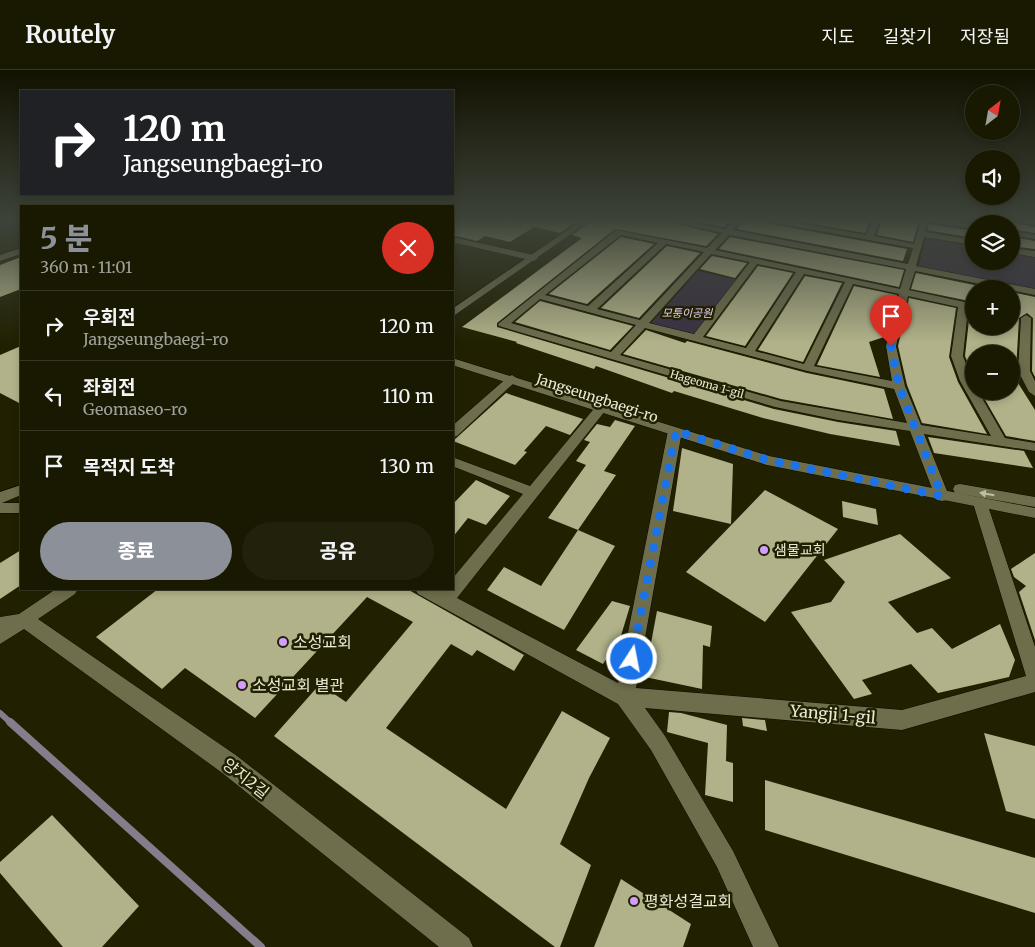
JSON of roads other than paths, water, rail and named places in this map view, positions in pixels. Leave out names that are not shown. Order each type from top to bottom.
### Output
[{"type":"street","points":[[454,313],[530,261]]},
{"type":"street","points":[[538,296],[582,261]]},
{"type":"street","points":[[590,310],[644,261]]},
{"type":"street","points":[[612,356],[700,261]]},
{"type":"street","points":[[696,339],[755,261],[965,305]]},
{"type":"street","points":[[875,261],[1035,292]]},
{"type":"street","points":[[913,261],[891,346],[899,386],[939,490]]},
{"type":"street","points":[[748,353],[801,271]]},
{"type":"street","points":[[807,368],[850,281]]},
{"type":"street","points":[[538,296],[807,368],[899,386]]},
{"type":"street","name":"Hageoma 1-gil","points":[[538,296],[503,324],[779,404],[838,416],[1035,447]]},
{"type":"street","points":[[1027,318],[1024,371],[1035,392]]},
{"type":"street","points":[[965,321],[958,356],[960,363],[966,381],[1001,442]]},
{"type":"street","name":"Jangseungbaegi-ro","points":[[454,353],[766,450],[939,490],[980,503],[1035,513]]},
{"type":"street","name":"Jangseungbaegi-ro","points":[[454,362],[767,460],[939,490],[1035,502]]},
{"type":"street","points":[[454,431],[512,379]]},
{"type":"street","name":"Jangseungbaegi-ro","points":[[454,589],[601,408]]},
{"type":"street","points":[[625,697],[676,431]]},
{"type":"street","points":[[454,462],[532,492]]},
{"type":"street","points":[[0,498],[20,490]]},
{"type":"street","points":[[980,503],[1035,676]]},
{"type":"street","points":[[0,508],[20,508]]},
{"type":"street","points":[[1,632],[25,620],[68,590]]},
{"type":"street","name":"Yangji 1-gil","points":[[426,590],[625,697],[902,720],[1035,683]]},
{"type":"street","name":"Jangseungbaegi-ro","points":[[445,600],[453,590]]},
{"type":"street","name":"양지2길","points":[[25,620],[229,764],[460,947]]},
{"type":"street","name":"Yangji 1-gil","points":[[625,697],[658,743],[725,859],[766,947]]},
{"type":"waterway","points":[[0,713],[11,723]]},
{"type":"waterway","points":[[10,722],[261,947]]},
{"type":"place","name":"샘물교회","points":[[764,550]]},
{"type":"place","name":"소성교회","points":[[283,642]]},
{"type":"place","name":"소성교회 별관","points":[[242,685]]},
{"type":"place","name":"평화성결교회","points":[[634,901]]},
{"type":"park label","name":"모퉁이공원","points":[[687,313]]}]
